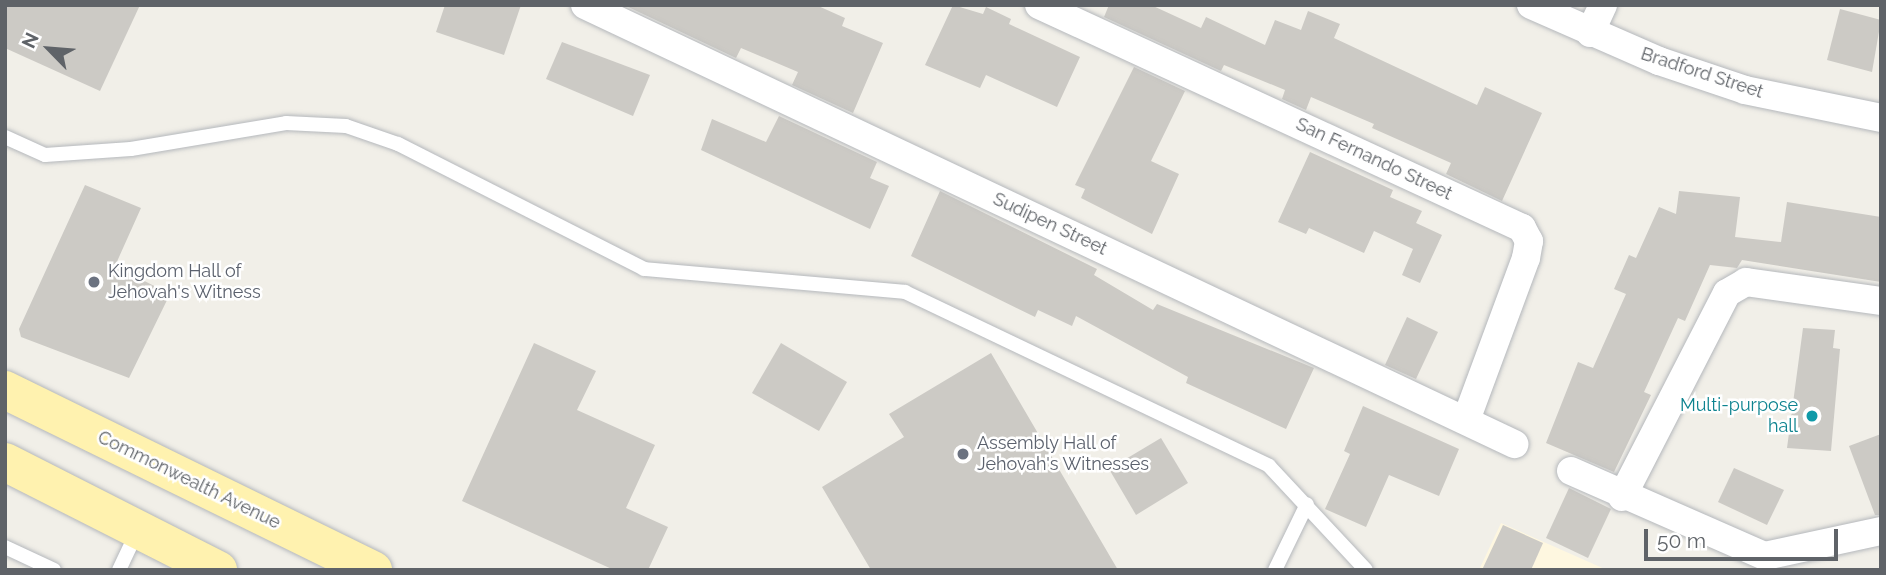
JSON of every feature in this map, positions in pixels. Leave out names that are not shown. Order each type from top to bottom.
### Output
[{"type":"main road","name":"Commonwealth Avenue","points":[[5,390],[373,570]]},
{"type":"main road","points":[[5,462],[218,570]]},
{"type":"street","name":"Sudipen Street","points":[[585,5],[1514,444]]},
{"type":"street","name":"San Fernando Street","points":[[1039,5],[1522,228],[1529,241],[1526,258],[1466,420]]},
{"type":"street","name":"Bradford Street","points":[[1531,5],[1590,33],[1745,90],[1881,118]]},
{"type":"street","points":[[1590,33],[1603,5]]},
{"type":"street","points":[[1622,497],[1727,293],[1746,282],[1881,300]]},
{"type":"street","points":[[1571,471],[1622,497],[1765,556],[1881,531]]},
{"type":"lane","points":[[5,137],[46,155],[131,149],[286,123],[346,125],[398,144],[644,269],[881,288],[918,296],[1256,459],[1279,473],[1366,570]]},
{"type":"lane","points":[[1275,570],[1307,504]]},
{"type":"lane","points":[[119,570],[138,530]]},
{"type":"lane","points":[[5,547],[54,570]]},
{"type":"shaded area","points":[[1501,523],[1607,570],[1479,570]]},
{"type":"building","points":[[5,5],[140,5],[100,91],[5,48]]},
{"type":"building","points":[[445,5],[521,5],[504,55],[436,32]]},
{"type":"building","points":[[624,5],[816,5],[845,18],[842,26],[883,43],[853,113],[792,85],[798,72],[741,48],[736,58]]},
{"type":"building","points":[[953,5],[983,14],[986,7],[1011,19],[1009,24],[1080,57],[1057,107],[986,75],[980,88],[925,65]]},
{"type":"building","points":[[1109,5],[1151,5],[1201,28],[1206,17],[1265,45],[1275,20],[1301,30],[1308,11],[1340,24],[1334,38],[1477,105],[1485,87],[1542,113],[1502,201],[1446,174],[1451,163],[1372,128],[1374,124],[1311,97],[1306,110],[1282,99],[1285,90],[1224,65],[1221,71],[1104,17]]},
{"type":"building","points":[[1840,9],[1881,20],[1872,72],[1827,60]]},
{"type":"building","points":[[562,42],[650,75],[633,116],[546,79]]},
{"type":"building","points":[[1134,67],[1185,91],[1151,161],[1179,174],[1152,234],[1081,198],[1085,189],[1075,185]]},
{"type":"building","points":[[779,116],[877,162],[870,178],[889,186],[870,229],[701,150],[712,119],[766,142]]},
{"type":"building","points":[[1310,152],[1393,190],[1390,197],[1422,211],[1416,223],[1442,235],[1420,283],[1402,275],[1413,249],[1374,231],[1364,253],[1309,228],[1306,234],[1278,222]]},
{"type":"building","name":"Kingdom Hall of Jehovah's Witness","points":[[85,185],[141,208],[115,266],[170,294],[129,378],[21,337],[19,329]]},
{"type":"building","points":[[940,191],[1097,269],[1094,275],[1153,310],[1157,304],[1314,368],[1286,429],[1186,383],[1188,377],[1076,316],[1072,326],[1038,310],[1035,317],[911,256]]},
{"type":"building","points":[[1679,191],[1740,197],[1735,237],[1781,242],[1787,202],[1881,217],[1881,282],[1742,260],[1737,268],[1710,265],[1685,321],[1678,318],[1644,392],[1651,395],[1614,472],[1546,443],[1578,362],[1593,368],[1626,294],[1614,289],[1629,255],[1636,258],[1659,207],[1676,214]]},
{"type":"building","points":[[1407,317],[1438,332],[1416,379],[1385,365]]},
{"type":"building","points":[[1803,328],[1835,330],[1833,348],[1840,349],[1831,451],[1787,448]]},
{"type":"building","points":[[534,343],[596,371],[577,410],[655,445],[626,508],[668,527],[648,570],[614,570],[462,501]]},
{"type":"building","points":[[781,343],[847,382],[819,431],[752,393]]},
{"type":"building","name":"Assembly Hall of Jehovah's Witnesses","points":[[991,353],[1118,570],[871,570],[822,487],[904,437],[889,414]]},
{"type":"building","points":[[1363,406],[1459,449],[1439,496],[1389,475],[1366,527],[1325,509],[1350,454],[1344,451]]},
{"type":"building","points":[[1881,434],[1881,515],[1875,515],[1849,446]]},
{"type":"building","points":[[1161,438],[1188,483],[1136,515],[1109,469]]},
{"type":"building","points":[[1734,468],[1784,490],[1767,525],[1718,502]]},
{"type":"building","points":[[1569,488],[1611,509],[1588,558],[1546,538]]},
{"type":"building","points":[[1503,525],[1543,543],[1531,570],[1482,570]]},
{"type":"place","name":"Kingdom Hall of Jehovah's Witness","points":[[94,282]]},
{"type":"place","name":"Multi-purpose hall","points":[[1812,416]]},
{"type":"place","name":"Assembly Hall of Jehovah's Witnesses","points":[[963,454]]}]
